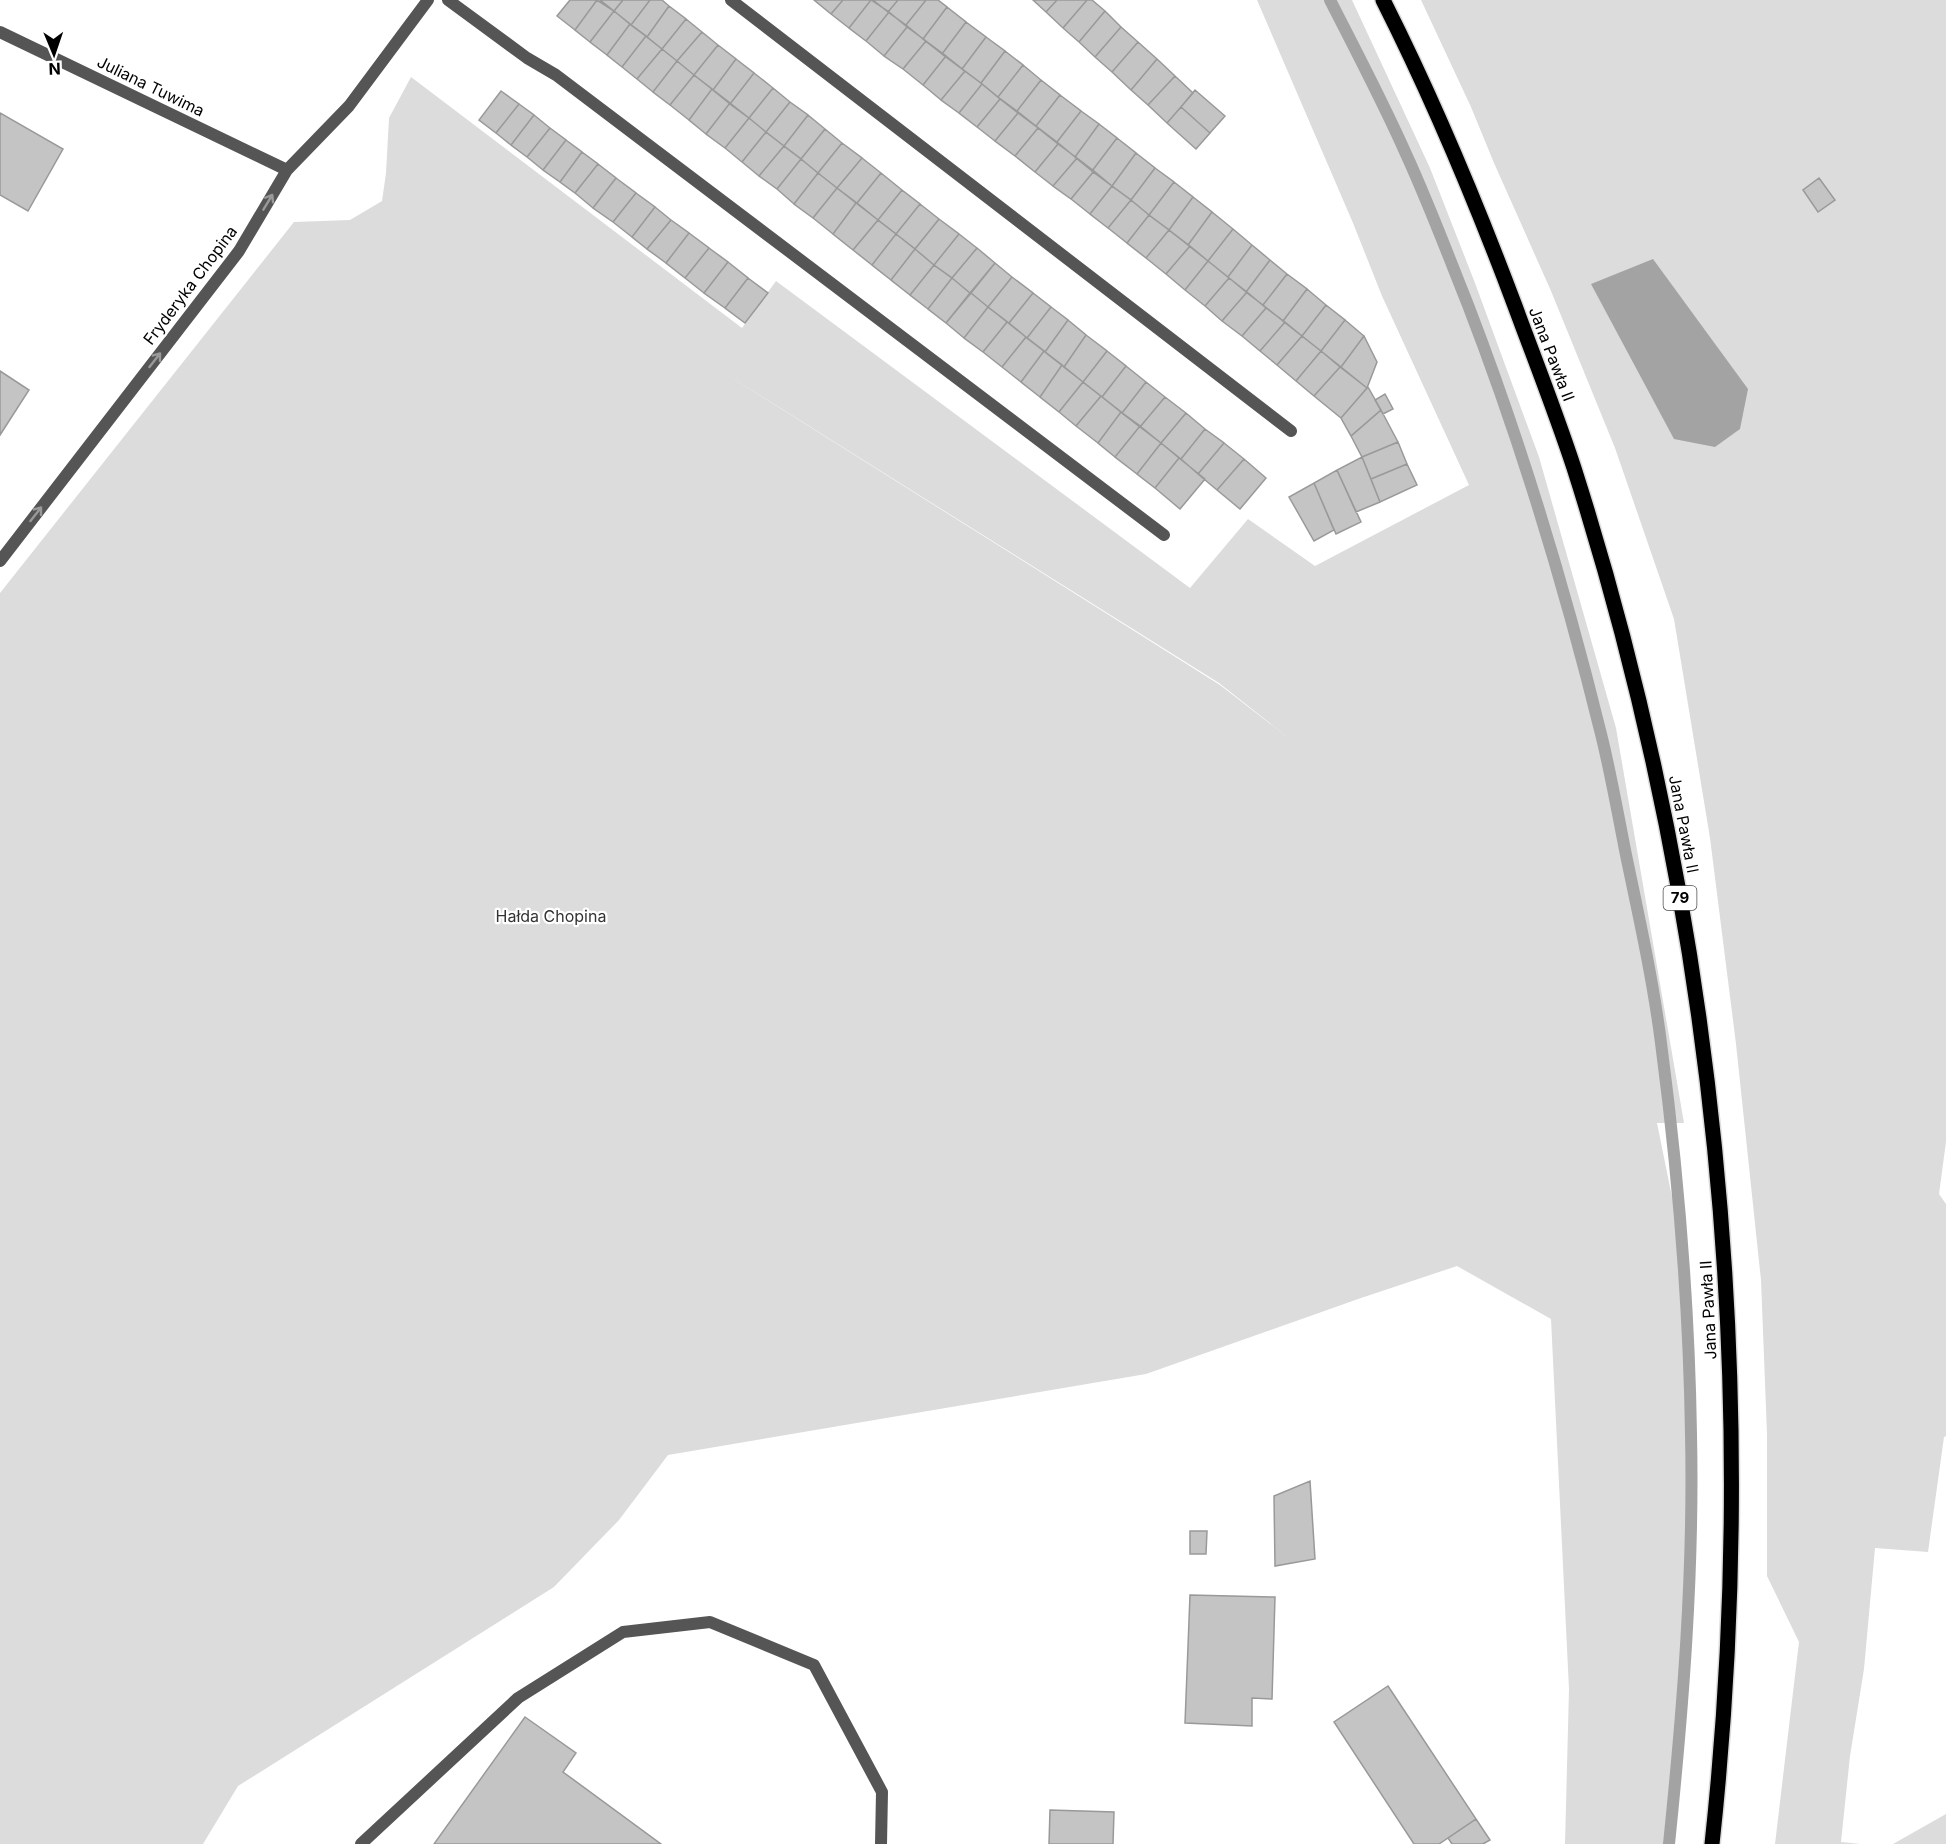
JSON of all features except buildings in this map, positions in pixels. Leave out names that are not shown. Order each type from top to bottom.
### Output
[{"type":"main road","name":"Jana Pawła II","points":[[1383,0],[1446,134],[1485,226],[1567,449],[1612,598],[1642,714],[1677,881],[1709,1095],[1722,1224],[1731,1393],[1731,1582],[1719,1777],[1712,1844]]},
{"type":"street","name":"Fryderyka Chopina","points":[[0,561],[238,251],[287,170],[349,106],[428,0]]},
{"type":"street","points":[[448,0],[527,58],[556,75],[1164,535]]},
{"type":"street","points":[[731,0],[1291,431]]},
{"type":"street","name":"Juliana Tuwima","points":[[0,32],[287,170]]},
{"type":"street","points":[[361,1844],[518,1698],[623,1632],[710,1622],[814,1665],[882,1792],[881,1844]]},
{"type":"green space","name":"Hałda Chopina","points":[[1257,0],[1352,0],[1430,168],[1539,457],[1616,728],[1684,1123],[1657,1123],[1691,1291],[1696,1434],[1687,1710],[1668,1844],[1565,1844],[1569,1689],[1551,1319],[1457,1266],[1146,1374],[668,1455],[619,1520],[554,1587],[238,1786],[203,1844],[0,1844],[0,593],[294,222],[350,220],[382,201],[389,118],[411,77],[742,328],[776,281],[1190,588],[1248,519],[1315,566],[1469,485],[1382,296]],"holes":[[[718,369],[1219,683],[1299,746],[1220,685]]]},
{"type":"green space","points":[[1421,0],[1946,0],[1946,1142],[1939,1194],[1946,1204],[1946,1436],[1944,1437],[1928,1552],[1875,1548],[1864,1669],[1850,1756],[1841,1842],[1861,1844],[1775,1844],[1799,1642],[1767,1576],[1767,1434],[1761,1280],[1736,1044],[1710,838],[1674,619],[1615,448],[1551,291],[1471,107]]},
{"type":"green space","points":[[1946,1814],[1946,1844],[1893,1844]]},
{"type":"shaded area","points":[[1653,259],[1748,389],[1740,429],[1715,447],[1674,439],[1591,284]]},
{"type":"waterway","points":[[1330,0],[1388,115],[1423,192],[1488,358],[1524,464],[1573,625],[1601,734],[1650,972],[1673,1140],[1685,1287],[1691,1434],[1689,1588],[1679,1742],[1669,1844]]}]
